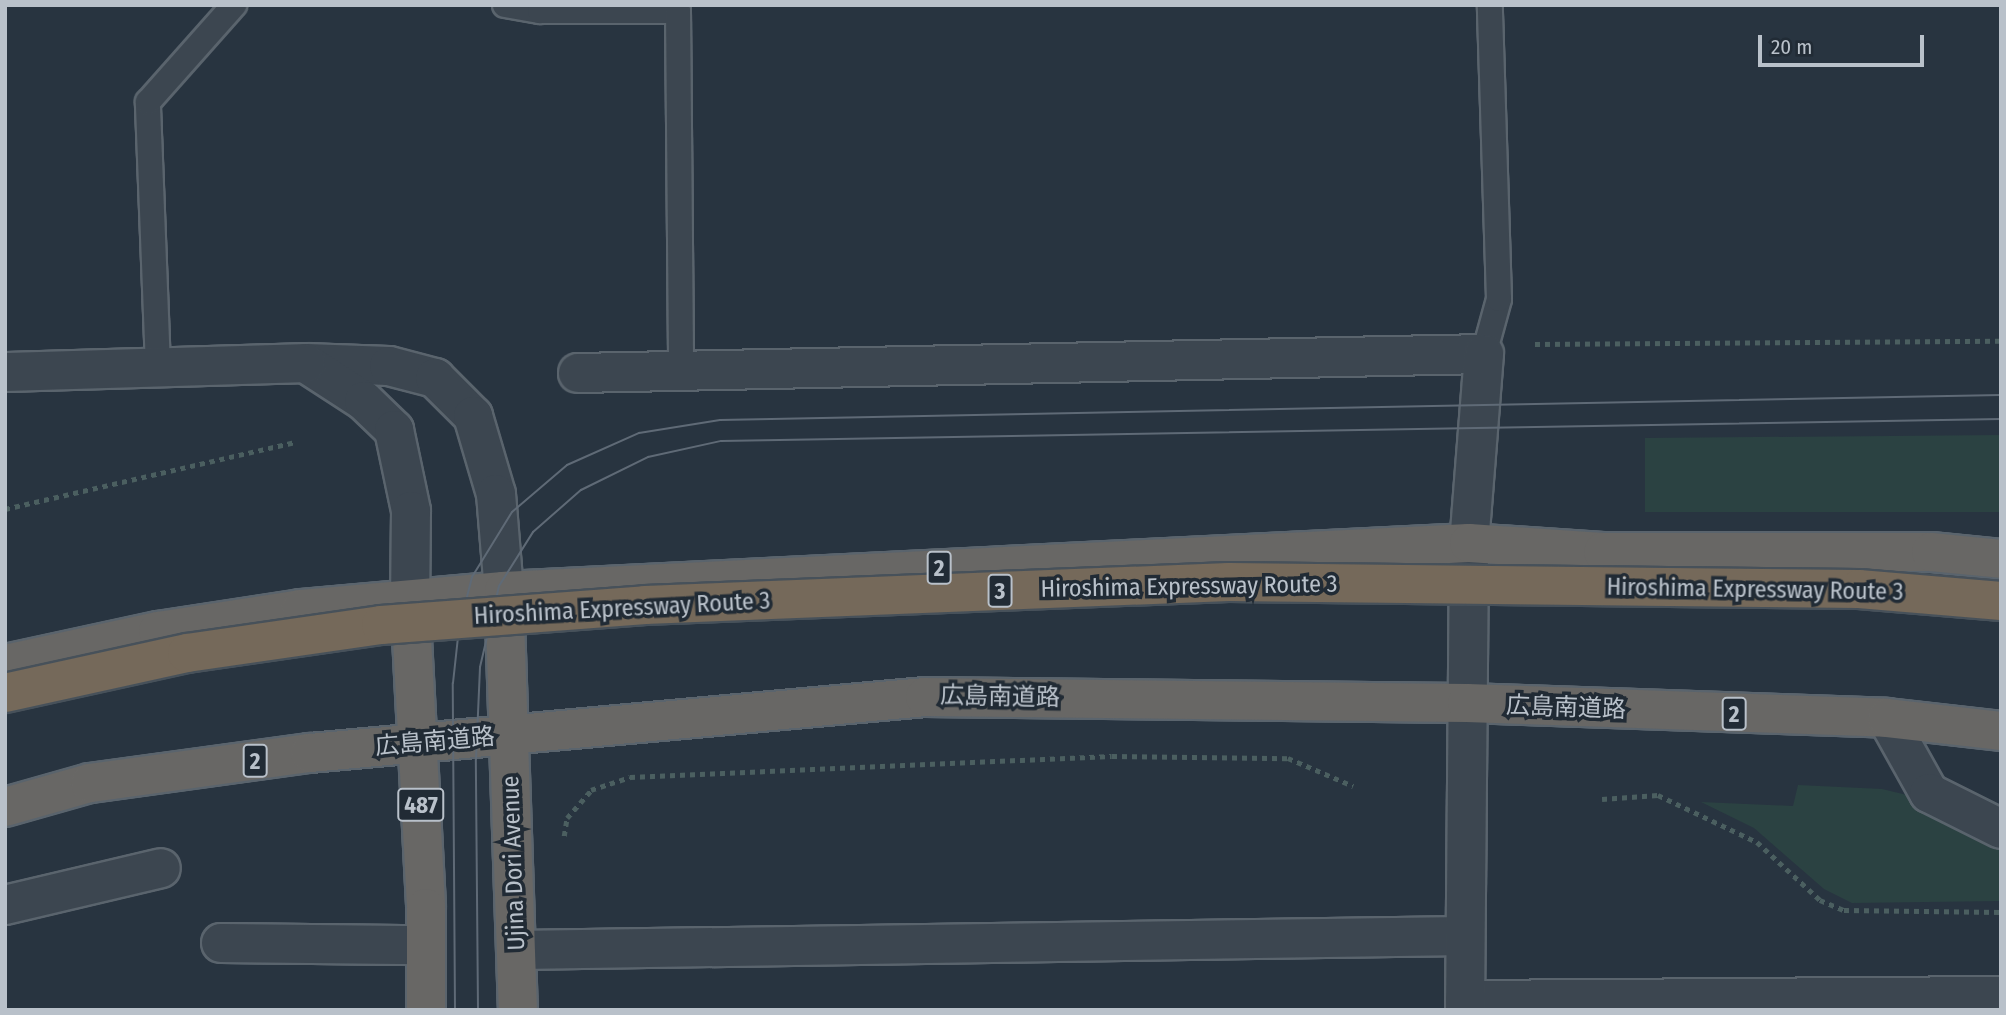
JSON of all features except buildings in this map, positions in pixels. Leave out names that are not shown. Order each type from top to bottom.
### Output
[{"type":"highway","name":"2","points":[[5,664],[158,631],[301,609],[504,591],[1469,542],[1603,552],[1931,552],[2001,559]]},
{"type":"highway","name":"Hiroshima Expressway Route 3","points":[[5,693],[187,653],[381,625],[645,605],[1229,582],[1859,589],[2001,601]]},
{"type":"highway","name":"Ujina Dori Avenue","points":[[504,591],[518,1010]]},
{"type":"highway","name":"487","points":[[410,600],[418,743],[426,1010]]},
{"type":"highway","name":"広島南道路","points":[[5,807],[90,783],[418,743],[925,696],[1467,704],[1886,718],[2001,731]]},
{"type":"street","points":[[578,373],[1483,354],[1469,542],[1465,1005],[2001,996]]},
{"type":"street","points":[[306,363],[364,401],[394,430],[411,511],[410,600]]},
{"type":"street","points":[[5,372],[306,363],[389,366],[435,378],[473,416],[496,494],[504,591]]},
{"type":"street","points":[[1886,718],[1929,793],[2001,828]]},
{"type":"street","points":[[5,905],[161,868]]},
{"type":"street","points":[[518,950],[1465,936]]},
{"type":"street","points":[[222,943],[425,945]]},
{"type":"lane","points":[[158,368],[148,102],[234,5]]},
{"type":"lane","points":[[505,5],[540,11],[678,11],[681,370]]},
{"type":"lane","points":[[1483,354],[1499,299],[1490,5]]},
{"type":"path","points":[[1535,344],[2001,341]]},
{"type":"path","points":[[5,509],[295,442]]},
{"type":"path","points":[[563,840],[567,818],[591,790],[631,777],[1112,756],[1220,757],[1288,758],[1353,786]]},
{"type":"path","points":[[1602,799],[1658,795],[1757,842],[1820,900],[1844,910],[2001,912]]},
{"type":"green space","points":[[2001,435],[2001,512],[1645,512],[1645,438]]},
{"type":"green space","points":[[1798,785],[1882,789],[1911,796],[2001,843],[2001,901],[1852,903],[1824,889],[1754,828],[1701,802],[1793,806]]},
{"type":"tram line","points":[[455,1010],[453,683],[459,628],[472,577],[512,512],[567,465],[639,433],[720,420],[2001,395]]},
{"type":"tram line","points":[[478,1010],[476,759],[480,667],[499,586],[533,532],[581,490],[648,457],[721,441],[2001,419]]}]
